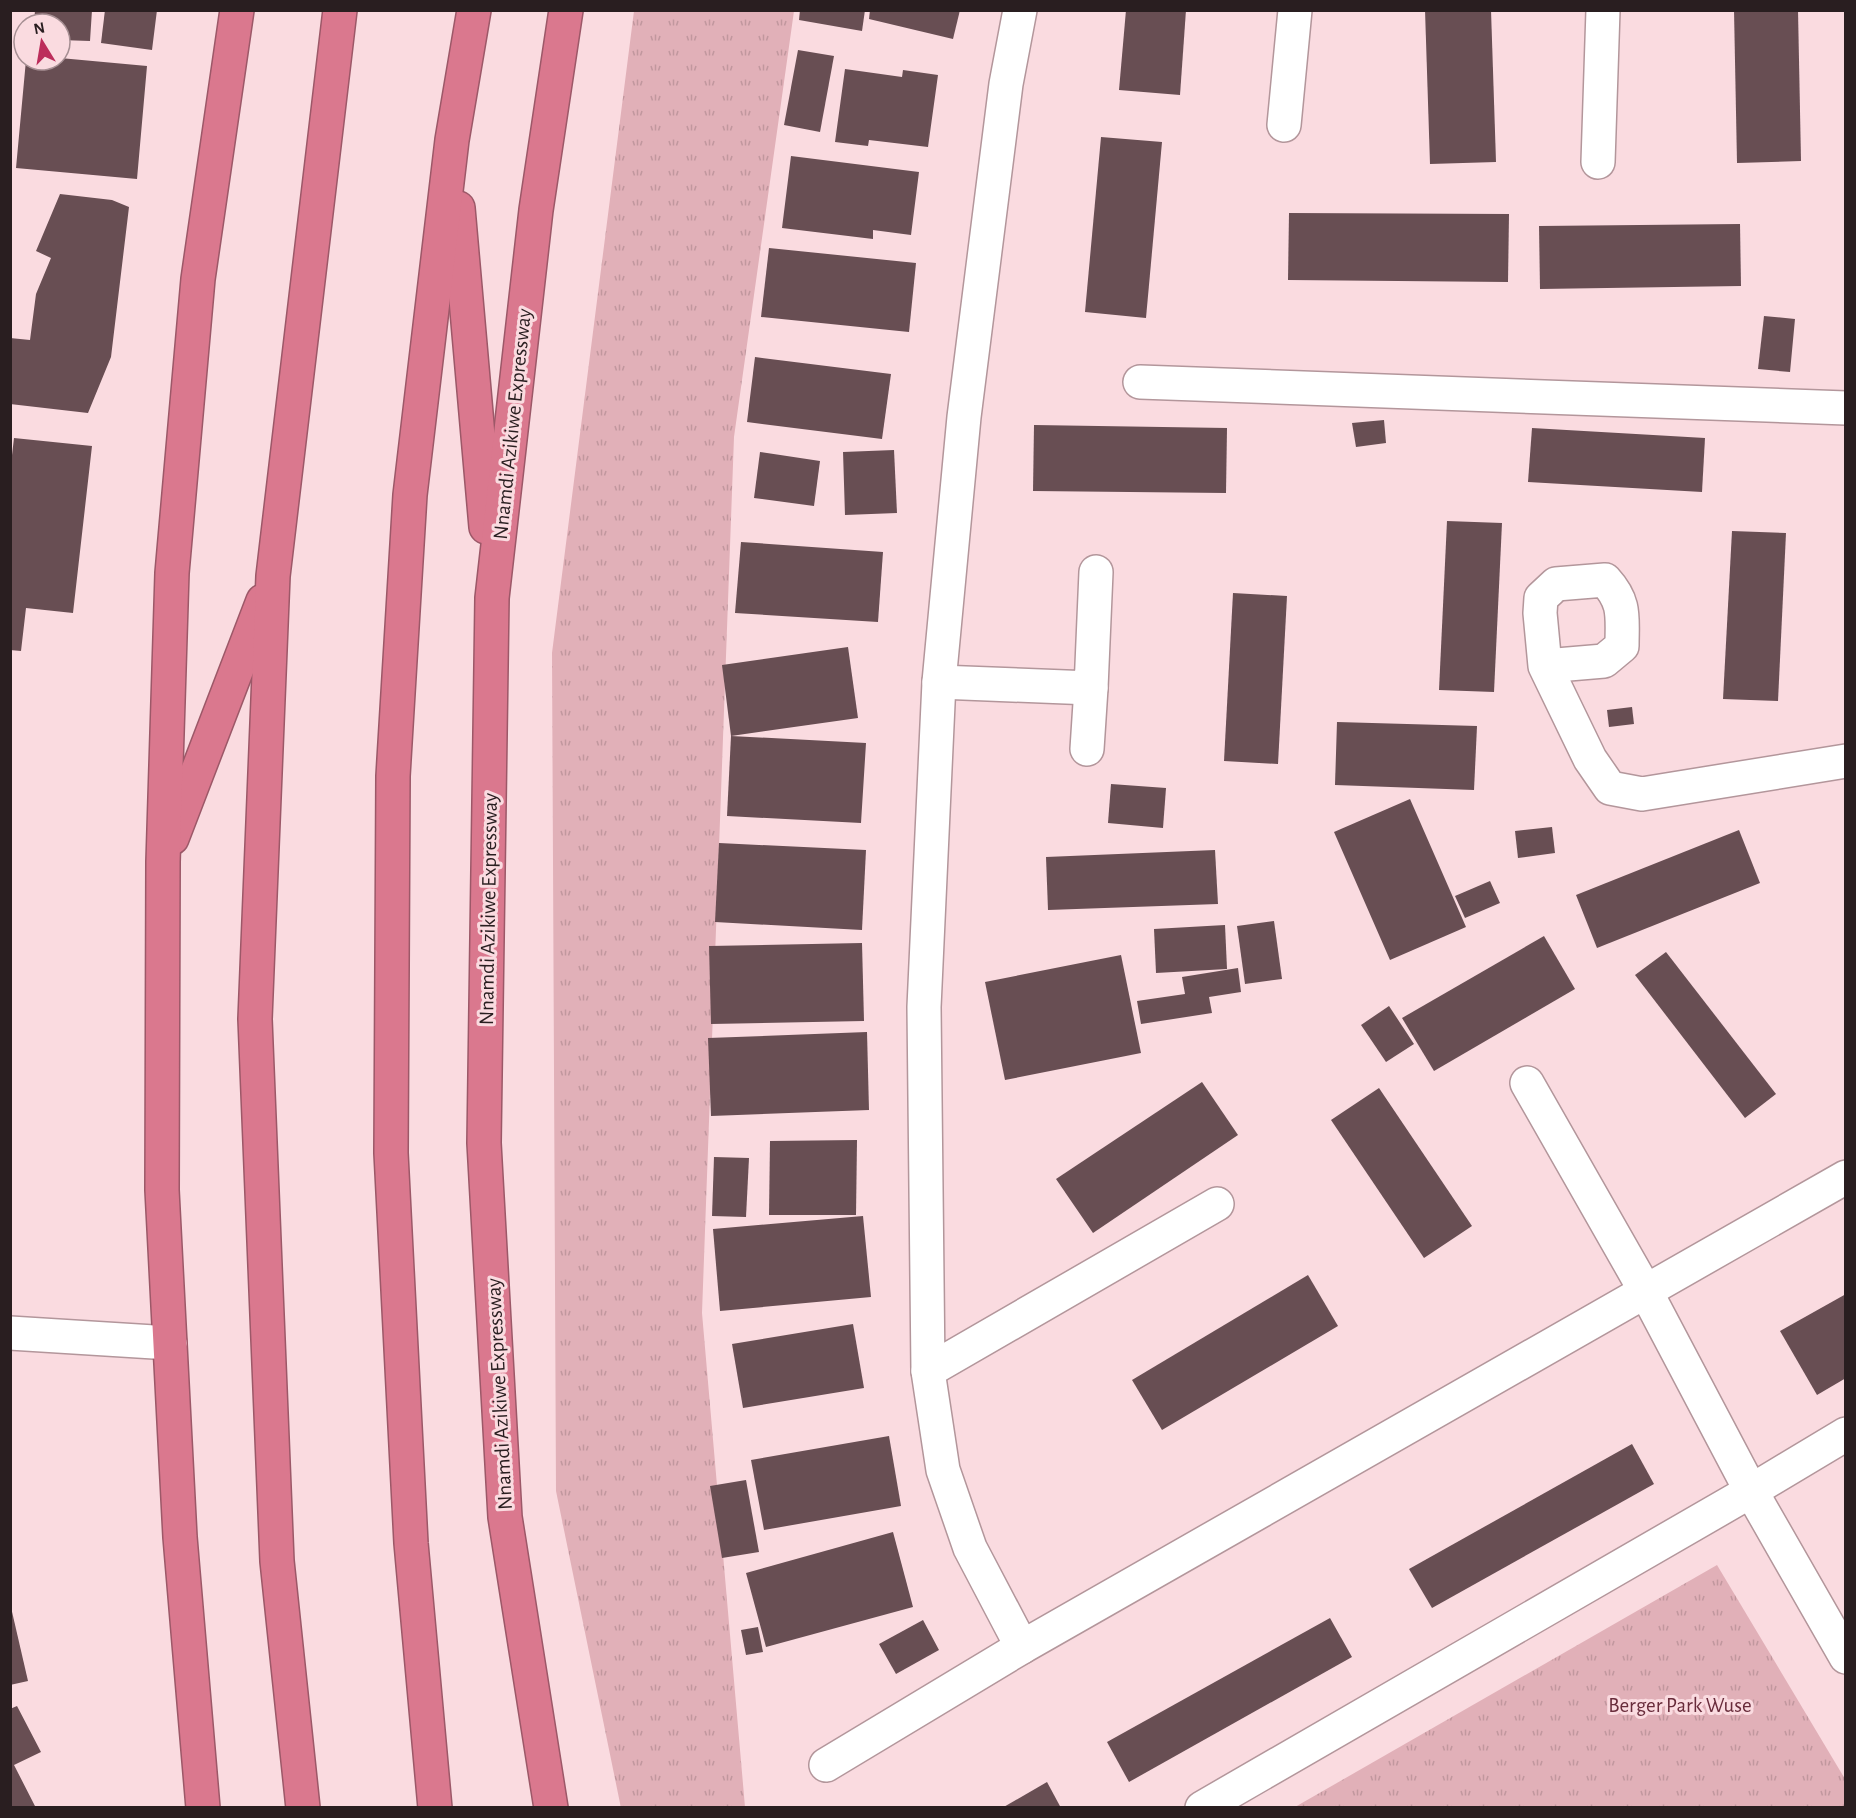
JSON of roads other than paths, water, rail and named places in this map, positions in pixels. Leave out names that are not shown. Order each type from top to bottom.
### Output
[{"type":"highway","points":[[203,1808],[180,1536],[162,1190],[163,862],[172,573],[198,279],[237,10]]},
{"type":"highway","points":[[303,1808],[277,1561],[255,1019],[273,576],[340,10]]},
{"type":"highway","points":[[435,1808],[411,1542],[391,1153],[393,788],[410,495],[452,140],[474,10]]},
{"type":"highway","name":"Nnamdi Azikiwe Expressway","points":[[551,1808],[505,1517],[484,1143],[492,598],[536,210],[566,10]]},
{"type":"highway","points":[[452,140],[492,598]]},
{"type":"highway","points":[[163,862],[273,576]]},
{"type":"street","points":[[1020,10],[1006,84],[964,417],[939,682],[924,1007],[928,1371],[943,1470],[970,1548],[1022,1647]]},
{"type":"street","points":[[1284,125],[1296,10]]},
{"type":"street","points":[[1598,162],[1603,10]]},
{"type":"street","points":[[1140,382],[1845,408]]},
{"type":"street","points":[[1087,749],[1096,572]]},
{"type":"street","points":[[1545,666],[1590,759],[1610,788],[1641,794],[1845,761]]},
{"type":"street","points":[[939,682],[1091,688]]},
{"type":"street","points":[[1527,1083],[1645,1290],[1751,1491],[1845,1657]]},
{"type":"street","points":[[826,1765],[1022,1647],[1845,1178]]},
{"type":"street","points":[[928,1371],[1217,1204]]},
{"type":"street","points":[[10,1333],[170,1343]]},
{"type":"street","points":[[1202,1808],[1751,1491],[1845,1434]]},
{"type":"park label","name":"Berger Park Wuse","points":[[1680,1705]]}]
